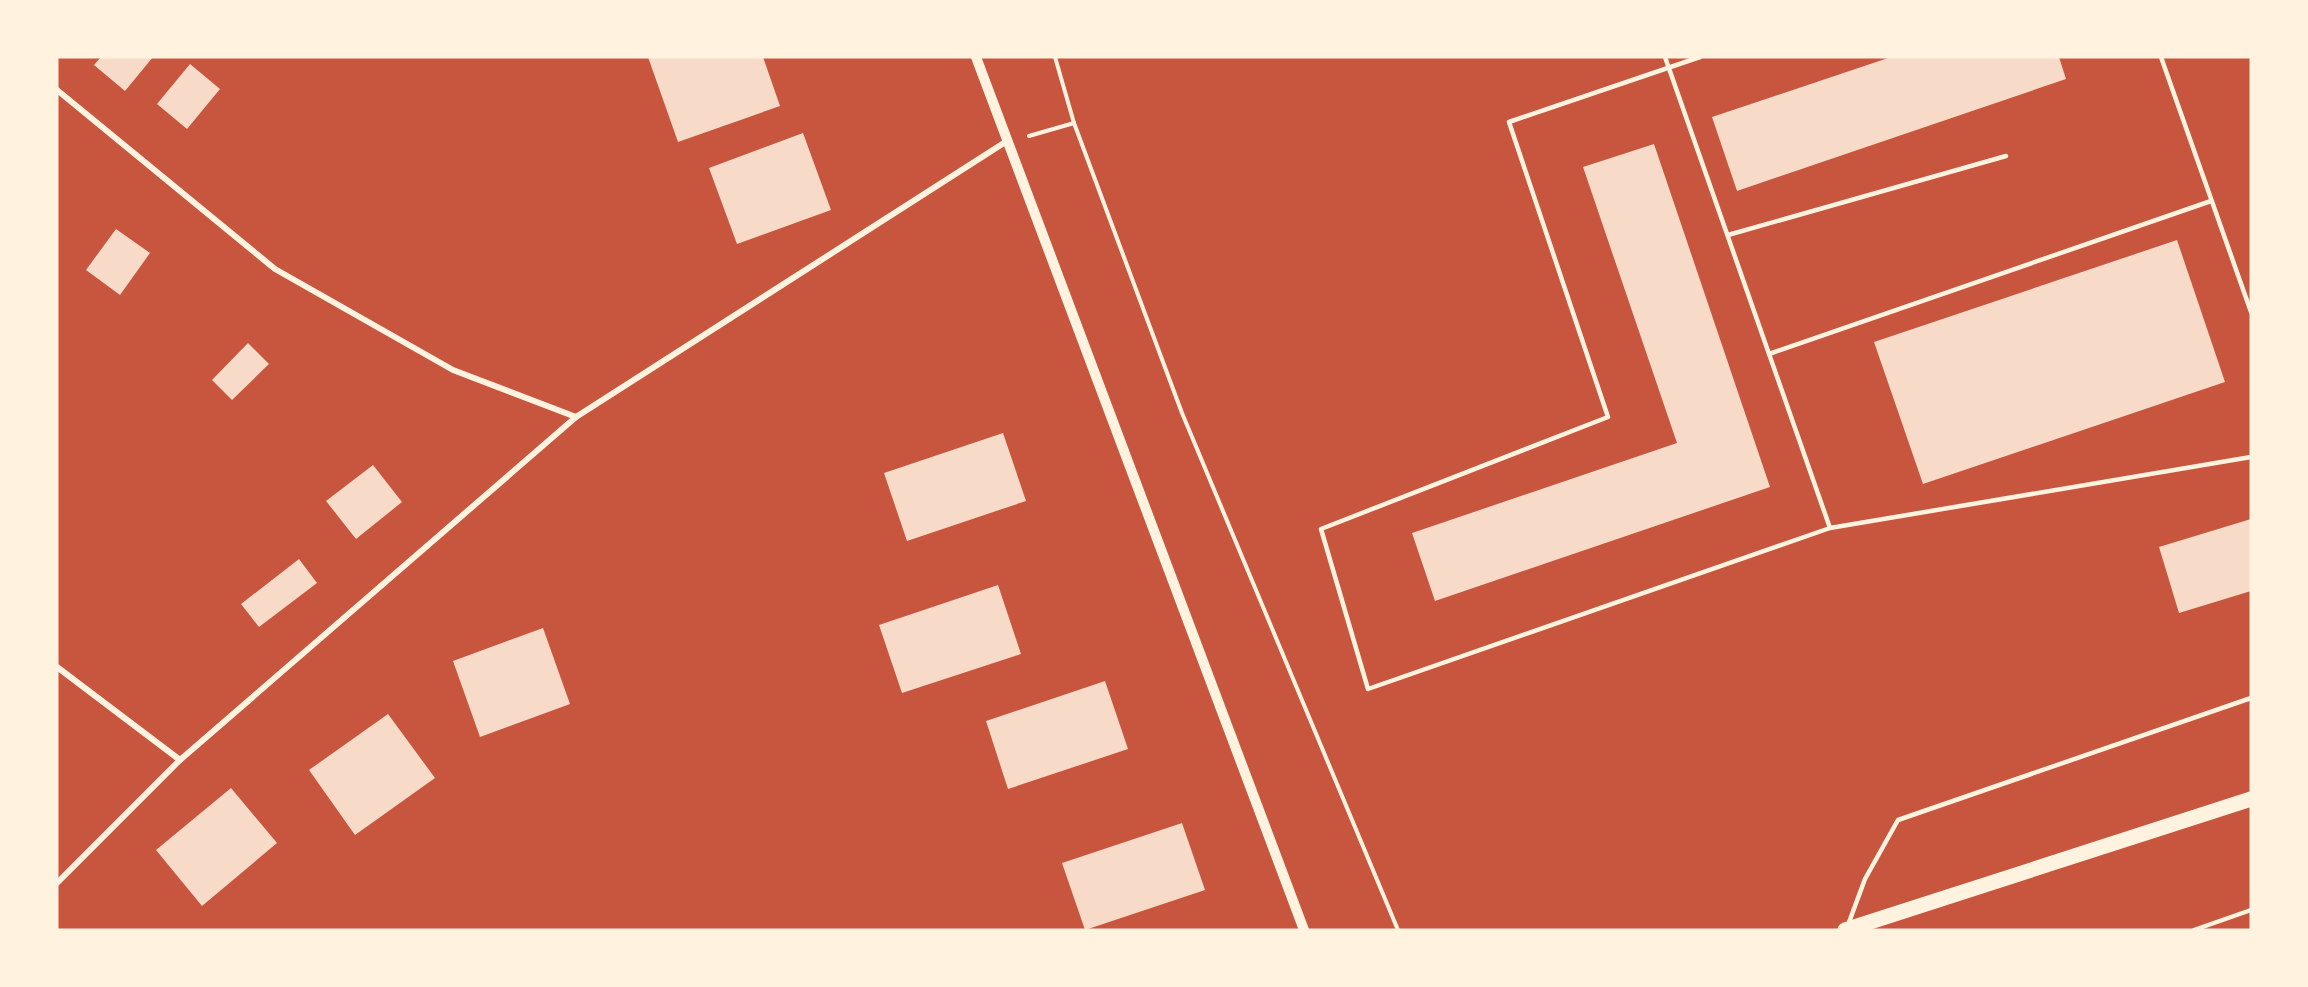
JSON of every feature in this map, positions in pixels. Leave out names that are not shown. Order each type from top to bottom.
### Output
[{"type":"main road","points":[[1846,930],[2251,799]]},
{"type":"street","points":[[976,57],[1304,930]]},
{"type":"street","points":[[57,90],[275,269],[453,370],[576,417]]},
{"type":"street","points":[[57,883],[180,760],[576,417],[1007,141]]},
{"type":"street","points":[[57,667],[180,760]]},
{"type":"lane","points":[[1665,57],[1830,528]]},
{"type":"lane","points":[[1700,57],[1509,122],[1608,417],[1321,529],[1368,689],[1830,528],[2251,457]]},
{"type":"lane","points":[[2161,57],[2251,312]]},
{"type":"lane","points":[[1728,235],[2006,156]]},
{"type":"lane","points":[[1769,354],[2211,201]]},
{"type":"lane","points":[[1846,930],[1865,879],[1898,820],[2251,698]]},
{"type":"lane","points":[[2193,930],[2251,910]]},
{"type":"path","points":[[1056,57],[1074,123],[1182,412],[1398,930]]},
{"type":"path","points":[[1007,141],[1074,123]]},
{"type":"building","points":[[101,57],[153,57],[125,91],[94,65]]},
{"type":"building","points":[[648,57],[763,57],[780,106],[678,142]]},
{"type":"building","points":[[1891,57],[2059,57],[2066,79],[1737,191],[1712,117]]},
{"type":"building","points":[[190,64],[220,89],[187,129],[157,104]]},
{"type":"building","points":[[803,133],[831,210],[737,244],[709,168]]},
{"type":"building","points":[[1654,144],[1770,487],[1435,601],[1412,533],[1677,443],[1583,167]]},
{"type":"building","points":[[116,229],[150,253],[120,295],[86,270]]},
{"type":"building","points":[[2177,240],[2225,382],[1923,484],[1874,342]]},
{"type":"building","points":[[248,343],[269,364],[232,400],[212,380]]},
{"type":"building","points":[[1003,433],[1026,501],[907,541],[884,473]]},
{"type":"building","points":[[373,465],[402,502],[356,539],[326,501]]},
{"type":"building","points":[[2251,519],[2251,591],[2179,613],[2159,547]]},
{"type":"building","points":[[299,559],[317,583],[259,627],[241,604]]},
{"type":"building","points":[[998,585],[1021,654],[902,693],[879,625]]},
{"type":"building","points":[[543,628],[570,704],[480,737],[453,661]]},
{"type":"building","points":[[1105,681],[1128,749],[1008,789],[986,721]]},
{"type":"building","points":[[388,714],[435,778],[355,835],[309,770]]},
{"type":"building","points":[[231,788],[277,843],[202,906],[156,850]]},
{"type":"building","points":[[1182,823],[1205,890],[1085,930],[1062,863]]}]
